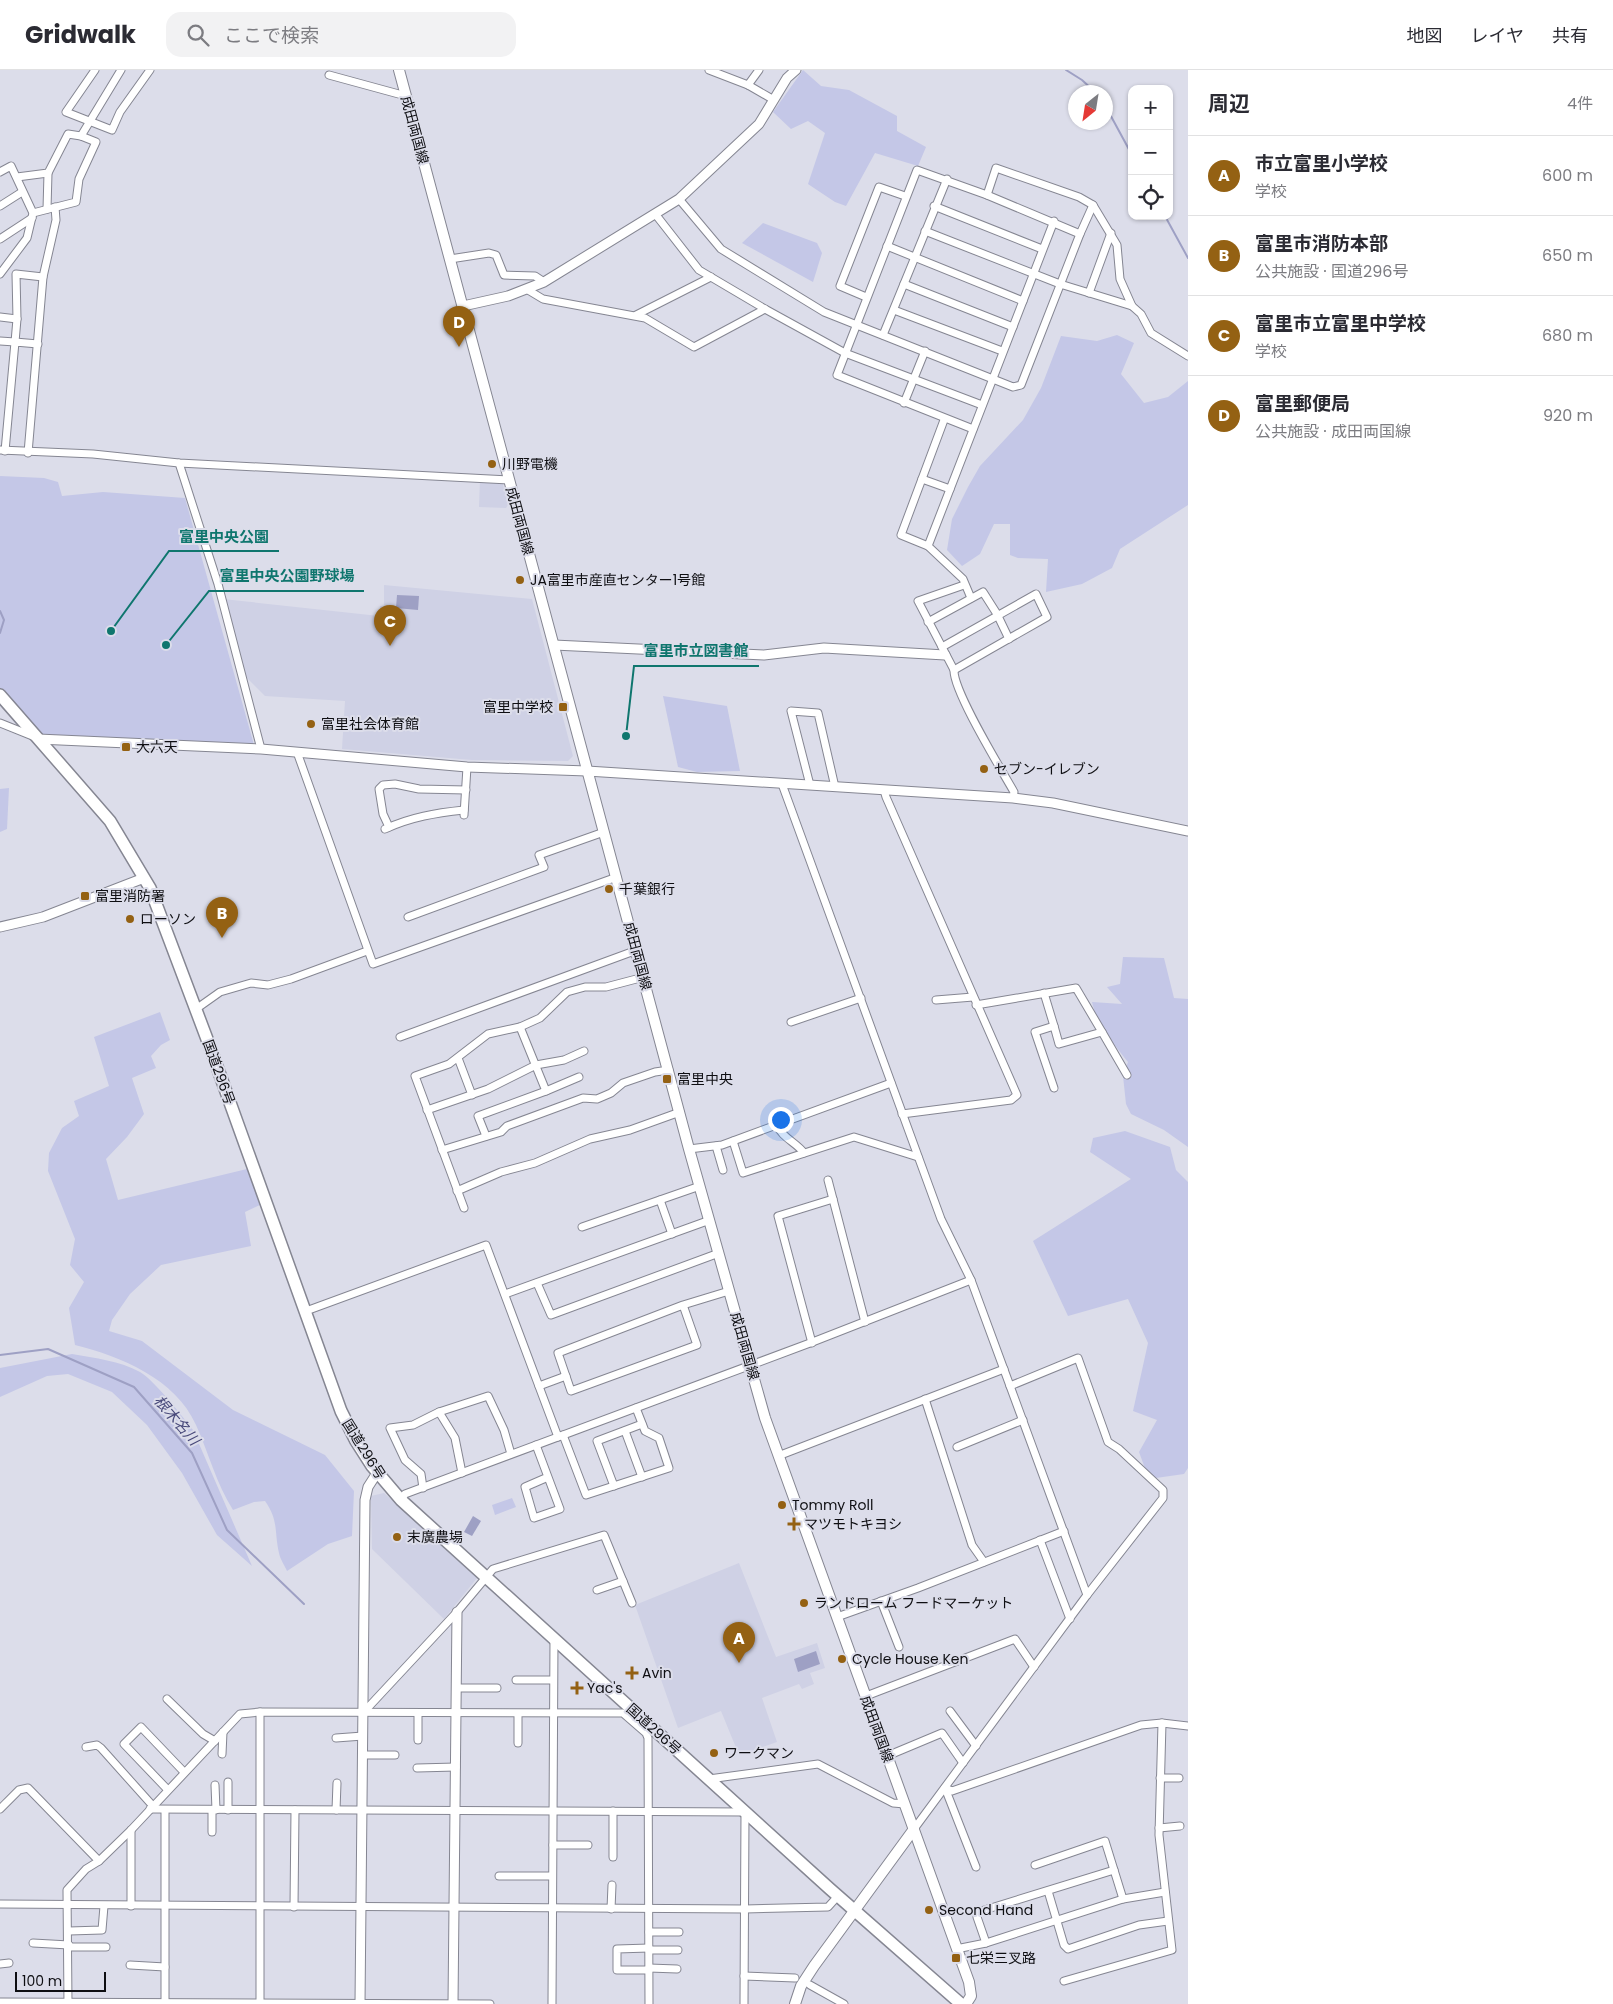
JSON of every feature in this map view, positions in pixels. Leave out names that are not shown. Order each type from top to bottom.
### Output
[{"type":"highway","name":"国道296号","points":[[0,695],[110,821],[144,878],[164,923],[196,1009],[341,1411],[356,1440],[377,1473],[401,1500],[554,1639],[636,1718],[709,1779],[961,2004]]},
{"type":"main road","name":"成田両国線","points":[[399,70],[689,1149],[750,1365],[778,1456],[971,1991],[966,2004]]},
{"type":"main road","points":[[795,2004],[801,1986],[814,1966],[914,1829]]},
{"type":"street","points":[[96,70],[66,112],[112,130],[120,112],[150,70]]},
{"type":"street","points":[[81,136],[88,121],[121,70]]},
{"type":"street","points":[[709,70],[748,85],[774,100]]},
{"type":"street","points":[[748,85],[758,70]]},
{"type":"street","points":[[463,306],[528,290],[582,260],[631,226],[656,215],[679,199],[705,173],[745,140],[759,124],[787,78],[796,70]]},
{"type":"street","points":[[329,75],[406,96]]},
{"type":"street","points":[[0,239],[32,216],[47,209],[76,202],[79,179],[96,142],[81,136],[68,134],[48,174],[47,209]]},
{"type":"street","points":[[0,172],[11,166],[32,216],[27,238],[0,274]]},
{"type":"street","points":[[987,194],[996,168],[1079,197],[1093,205],[1117,244],[1120,279],[1132,306],[1140,314],[1151,333],[1188,356]]},
{"type":"street","points":[[973,429],[944,420],[837,375],[905,196],[917,170],[987,194],[1054,221],[1080,234]]},
{"type":"street","points":[[16,177],[48,174]]},
{"type":"street","points":[[883,335],[934,206],[947,179]]},
{"type":"street","points":[[866,297],[840,286],[880,186],[905,196]]},
{"type":"street","points":[[0,206],[22,192]]},
{"type":"street","points":[[679,199],[721,249],[824,312],[1013,387],[1021,385],[1093,205]]},
{"type":"street","points":[[934,206],[1042,250]]},
{"type":"street","points":[[28,453],[43,277],[56,220],[55,207]]},
{"type":"street","points":[[656,215],[699,270],[765,309],[845,353],[982,405]]},
{"type":"street","points":[[928,546],[1054,221]]},
{"type":"street","points":[[924,231],[1060,284],[1132,306]]},
{"type":"street","points":[[1089,293],[1111,233]]},
{"type":"street","points":[[887,246],[1023,301]]},
{"type":"street","points":[[450,260],[478,254],[493,254],[504,275],[535,276],[544,282]]},
{"type":"street","points":[[43,277],[16,274],[17,319],[2,451],[92,454],[179,463],[509,480]]},
{"type":"street","points":[[636,316],[711,277]]},
{"type":"street","points":[[904,284],[1013,327]]},
{"type":"street","points":[[528,290],[543,298],[645,318],[694,347],[765,309]]},
{"type":"street","points":[[894,310],[1002,351]]},
{"type":"street","points":[[0,317],[17,319]]},
{"type":"street","points":[[0,341],[38,344]]},
{"type":"street","points":[[904,403],[925,351]]},
{"type":"street","points":[[944,420],[900,535],[928,546],[964,579],[964,586],[971,598]]},
{"type":"street","points":[[179,463],[218,584],[261,749]]},
{"type":"street","points":[[922,479],[950,489]]},
{"type":"street","points":[[964,586],[918,602],[954,670],[954,678],[958,686],[1014,792],[1013,798]]},
{"type":"street","points":[[928,622],[983,592],[997,614],[1009,639]]},
{"type":"street","points":[[554,645],[764,655],[824,648],[944,651],[997,614],[1036,594],[1047,617],[954,670]]},
{"type":"street","points":[[810,785],[791,711],[818,712],[835,787]]},
{"type":"street","points":[[0,723],[38,738],[261,749],[467,767],[587,772],[1013,798],[1053,803],[1188,831]]},
{"type":"street","points":[[297,752],[373,964],[617,877]]},
{"type":"street","points":[[466,790],[419,789],[395,784],[382,785],[379,789],[380,802],[387,828],[412,818],[444,811],[464,813],[466,790],[467,767]]},
{"type":"street","points":[[782,784],[941,1220],[971,1280],[1087,1595]]},
{"type":"street","points":[[884,790],[1017,1095],[1011,1100],[902,1114]]},
{"type":"street","points":[[408,916],[544,867],[539,855],[604,832]]},
{"type":"street","points":[[0,927],[43,917],[144,878]]},
{"type":"street","points":[[196,1009],[220,992],[251,983],[268,985],[290,980],[368,950]]},
{"type":"street","points":[[400,1037],[637,950]]},
{"type":"street","points":[[464,1208],[415,1076],[449,1064],[488,1034],[520,1027],[540,1018],[567,992],[585,987],[606,987],[644,977]]},
{"type":"street","points":[[936,1000],[975,1001],[1076,988],[1127,1075]]},
{"type":"street","points":[[1044,993],[1059,1044],[1102,1032]]},
{"type":"street","points":[[791,1022],[860,998]]},
{"type":"street","points":[[1054,1026],[1035,1032],[1054,1088]]},
{"type":"street","points":[[520,1027],[546,1091]]},
{"type":"street","points":[[428,1110],[472,1095],[536,1065],[564,1060],[584,1051]]},
{"type":"street","points":[[458,1058],[472,1095]]},
{"type":"street","points":[[442,1150],[486,1136],[582,1098],[597,1098],[610,1093],[623,1083],[654,1072],[668,1070]]},
{"type":"street","points":[[486,1136],[478,1116],[546,1091],[579,1076]]},
{"type":"street","points":[[689,1149],[716,1146],[733,1141],[891,1083]]},
{"type":"street","points":[[457,1190],[501,1172],[535,1163],[585,1141],[630,1130],[680,1112]]},
{"type":"street","points":[[777,1125],[779,1130],[799,1146],[804,1154]]},
{"type":"street","points":[[733,1141],[744,1174],[854,1137],[918,1156]]},
{"type":"street","points":[[716,1146],[723,1170]]},
{"type":"street","points":[[828,1180],[865,1322]]},
{"type":"street","points":[[582,1227],[700,1186]]},
{"type":"street","points":[[812,1342],[778,1216],[833,1199]]},
{"type":"street","points":[[660,1200],[672,1234]]},
{"type":"street","points":[[505,1294],[710,1220]]},
{"type":"street","points":[[306,1311],[486,1245],[539,1386],[586,1495],[669,1468],[659,1438],[645,1431],[636,1408]]},
{"type":"street","points":[[537,1283],[551,1315],[719,1253]]},
{"type":"street","points":[[401,1500],[405,1494],[865,1322],[971,1280]]},
{"type":"street","points":[[683,1305],[697,1345],[571,1391],[558,1353],[683,1305],[729,1290]]},
{"type":"street","points":[[914,1829],[1087,1595],[1163,1498],[1163,1490],[1118,1448],[1108,1442],[1078,1358],[1010,1386]]},
{"type":"street","points":[[778,1456],[1004,1369]]},
{"type":"street","points":[[539,1386],[566,1376]]},
{"type":"street","points":[[424,1488],[421,1474],[405,1460],[390,1428],[413,1424],[439,1412],[488,1396],[504,1430],[511,1454]]},
{"type":"street","points":[[925,1399],[972,1545],[984,1562]]},
{"type":"street","points":[[439,1412],[455,1438],[462,1473]]},
{"type":"street","points":[[957,1447],[1023,1420]]},
{"type":"street","points":[[614,1486],[597,1441],[642,1424]]},
{"type":"street","points":[[625,1431],[642,1477]]},
{"type":"street","points":[[536,1445],[560,1509],[534,1518],[525,1487],[548,1478]]},
{"type":"street","points":[[360,2004],[363,1908],[362,1714],[364,1545],[361,1502],[362,1490],[368,1478],[377,1473]]},
{"type":"street","points":[[837,1617],[1064,1531]]},
{"type":"street","points":[[362,1714],[457,1612],[493,1569],[604,1535],[632,1603]]},
{"type":"street","points":[[1040,1540],[1070,1619]]},
{"type":"street","points":[[598,1590],[623,1581]]},
{"type":"street","points":[[880,1601],[899,1647]]},
{"type":"street","points":[[453,2004],[457,1612]]},
{"type":"street","points":[[552,2004],[554,1639]]},
{"type":"street","points":[[866,1696],[1015,1639],[1034,1667]]},
{"type":"street","points":[[516,1680],[553,1680]]},
{"type":"street","points":[[456,1688],[496,1688]]},
{"type":"street","points":[[167,1699],[203,1734],[215,1741]]},
{"type":"street","points":[[950,1711],[976,1746]]},
{"type":"street","points":[[68,2003],[69,1905],[67,1890],[86,1869],[99,1862],[131,1830],[167,1789],[242,1712],[260,1712],[362,1714],[623,1713],[636,1718],[648,1738],[649,2004]]},
{"type":"street","points":[[260,1712],[260,2004]]},
{"type":"street","points":[[418,1714],[418,1740]]},
{"type":"street","points":[[518,1714],[518,1743]]},
{"type":"street","points":[[1064,1981],[1172,1950],[1164,1892],[1159,1828],[1162,1723]]},
{"type":"street","points":[[945,1788],[952,1791],[1141,1725],[1162,1723],[1188,1726]]},
{"type":"street","points":[[167,1789],[124,1744],[142,1726],[184,1772]]},
{"type":"street","points":[[222,1754],[223,1732]]},
{"type":"street","points":[[887,1756],[942,1733],[964,1763]]},
{"type":"street","points":[[336,1738],[363,1736]]},
{"type":"street","points":[[86,1747],[97,1745],[101,1748],[151,1807],[165,1810],[746,1812],[744,2004]]},
{"type":"street","points":[[363,1755],[395,1756]]},
{"type":"street","points":[[709,1779],[818,1764],[893,1803],[905,1804]]},
{"type":"street","points":[[417,1768],[456,1768]]},
{"type":"street","points":[[1160,1778],[1179,1778]]},
{"type":"street","points":[[228,1782],[228,1810]]},
{"type":"street","points":[[336,1810],[337,1783]]},
{"type":"street","points":[[212,1832],[215,1786]]},
{"type":"street","points":[[0,1809],[20,1790],[28,1788],[99,1862]]},
{"type":"street","points":[[945,1788],[976,1867]]},
{"type":"street","points":[[165,1810],[165,2003]]},
{"type":"street","points":[[294,1907],[295,1810]]},
{"type":"street","points":[[613,1811],[613,1857]]},
{"type":"street","points":[[1159,1828],[1180,1826]]},
{"type":"street","points":[[131,1830],[132,1906]]},
{"type":"street","points":[[1035,1864],[1105,1841],[1123,1899]]},
{"type":"street","points":[[552,1845],[588,1845]]},
{"type":"street","points":[[986,1943],[977,1917],[978,1912],[1114,1870]]},
{"type":"street","points":[[499,1876],[552,1876]]},
{"type":"street","points":[[611,1909],[612,1885]]},
{"type":"street","points":[[1048,1891],[1064,1945],[1068,1949],[1139,1925],[1168,1921]]},
{"type":"street","points":[[956,1949],[986,1943],[1123,1899],[1164,1892]]},
{"type":"street","points":[[0,1904],[363,1908],[745,1909],[828,1907],[838,1896]]},
{"type":"street","points":[[69,1931],[102,1930],[104,1906]]},
{"type":"street","points":[[649,1932],[679,1932]]},
{"type":"street","points":[[33,1943],[106,1947]]},
{"type":"street","points":[[677,1969],[617,1970],[617,1949],[678,1950]]},
{"type":"street","points":[[0,1964],[9,1963]]},
{"type":"street","points":[[130,1965],[165,1967]]},
{"type":"street","points":[[744,1976],[795,1978]]},
{"type":"street","points":[[810,1985],[844,2004]]},
{"type":"street","points":[[0,2002],[490,2004]]},
{"type":"shaded area","points":[[803,70],[821,86],[849,90],[897,116],[897,131],[926,147],[918,166],[875,153],[846,206],[835,202],[808,184],[825,133],[808,121],[791,129],[773,112]]},
{"type":"shaded area","points":[[763,223],[817,243],[822,253],[813,282],[742,243]]},
{"type":"shaded area","points":[[1117,335],[1134,343],[1121,374],[1144,403],[1168,397],[1188,381],[1188,505],[1120,549],[1112,568],[1082,584],[1046,592],[1048,559],[1018,558],[1010,555],[1010,524],[994,524],[980,554],[962,566],[947,550],[952,519],[980,466],[1023,420],[1041,388],[1061,336],[1097,341]]},
{"type":"shaded area","points":[[0,476],[44,478],[58,482],[62,496],[103,492],[185,498],[254,745],[40,736],[0,689]]},
{"type":"shaded area","points":[[480,479],[502,481],[508,505],[506,508],[479,507]]},
{"type":"shaded area","points":[[384,585],[532,599],[573,756],[568,761],[472,760],[342,749],[345,701],[265,696],[245,676],[223,599],[379,616],[380,606],[384,606]]},
{"type":"shaded area","points":[[397,595],[419,596],[418,610],[396,608]]},
{"type":"shaded area","points":[[663,696],[727,706],[740,771],[697,772],[678,767]]},
{"type":"shaded area","points":[[9,788],[7,829],[0,832],[0,789]]},
{"type":"shaded area","points":[[1123,957],[1164,958],[1174,998],[1188,999],[1188,1147],[1164,1130],[1131,1114],[1126,1104],[1123,1076],[1128,1062],[1102,1026],[1092,1002],[1122,1004],[1107,987],[1120,984]]},
{"type":"shaded area","points":[[160,1012],[170,1040],[161,1045],[151,1056],[156,1068],[132,1078],[144,1114],[127,1137],[106,1159],[118,1200],[247,1169],[262,1204],[245,1212],[251,1246],[161,1265],[130,1294],[112,1320],[109,1331],[142,1341],[233,1410],[325,1455],[354,1491],[352,1536],[328,1544],[287,1571],[280,1555],[272,1514],[265,1501],[254,1502],[233,1510],[217,1479],[196,1425],[187,1409],[175,1395],[161,1382],[128,1363],[75,1345],[69,1308],[84,1282],[70,1265],[75,1239],[48,1171],[49,1153],[62,1128],[79,1116],[74,1101],[109,1086],[94,1037]]},
{"type":"shaded area","points":[[1125,1131],[1170,1147],[1176,1170],[1188,1182],[1188,1468],[1184,1474],[1149,1479],[1139,1452],[1157,1420],[1133,1411],[1148,1343],[1128,1299],[1068,1316],[1033,1241],[1131,1179],[1090,1152],[1093,1138]]},
{"type":"shaded area","points":[[72,1354],[107,1360],[132,1368],[146,1376],[168,1399],[193,1430],[252,1566],[217,1535],[182,1473],[147,1425],[112,1392],[68,1374],[47,1376],[0,1397],[0,1368]]},
{"type":"shaded area","points":[[384,1493],[477,1578],[444,1619],[372,1549],[371,1496]]},
{"type":"shaded area","points":[[512,1498],[516,1507],[495,1515],[492,1505]]},
{"type":"shaded area","points":[[473,1516],[481,1521],[472,1536],[464,1532]]},
{"type":"shaded area","points":[[739,1563],[776,1657],[817,1643],[825,1668],[810,1673],[814,1684],[802,1689],[799,1684],[762,1698],[777,1742],[739,1755],[721,1711],[678,1728],[635,1605]]},
{"type":"shaded area","points":[[816,1651],[820,1664],[798,1672],[794,1659]]},
{"type":"waterway","points":[[1066,70],[1087,85]]},
{"type":"waterway","points":[[1113,120],[1128,148]]},
{"type":"waterway","points":[[1167,220],[1188,258]]},
{"type":"waterway","points":[[0,611],[4,620],[0,633]]},
{"type":"waterway","name":"根木名川","points":[[0,1355],[48,1349],[134,1387],[192,1453],[227,1530],[304,1604]]},
{"type":"place","name":"富里郵便局","points":[[459,347]]},
{"type":"place","name":"川野電機","points":[[492,464]]},
{"type":"place","name":"JA富里市産直センター1号館","points":[[520,580]]},
{"type":"place","name":"富里中央公園","points":[[111,631]]},
{"type":"place","name":"富里中央公園野球場","points":[[166,645]]},
{"type":"place","name":"富里市立富里中学校","points":[[390,646]]},
{"type":"place","name":"富里中学校","points":[[563,707]]},
{"type":"place","name":"富里社会体育館","points":[[311,724]]},
{"type":"place","name":"富里市立図書館","points":[[626,736]]},
{"type":"place","name":"大六天","points":[[126,747]]},
{"type":"place","name":"セブン-イレブン","points":[[984,769]]},
{"type":"place","name":"千葉銀行","points":[[609,889]]},
{"type":"place","name":"富里消防署","points":[[85,896]]},
{"type":"place","name":"ローソン","points":[[130,919]]},
{"type":"place","name":"富里市消防本部","points":[[222,938]]},
{"type":"place","name":"富里中央","points":[[667,1079]]},
{"type":"place","name":"Tommy Roll","points":[[782,1505]]},
{"type":"place","name":"マツモトキヨシ","points":[[794,1524]]},
{"type":"place","name":"末廣農場","points":[[397,1537]]},
{"type":"place","name":"ランドローム フードマーケット","points":[[804,1603]]},
{"type":"place","name":"Cycle House Ken","points":[[842,1659]]},
{"type":"place","name":"市立富里小学校","points":[[739,1663]]},
{"type":"place","name":"Avin","points":[[632,1673]]},
{"type":"place","name":"Yac's","points":[[577,1688]]},
{"type":"place","name":"ワークマン","points":[[714,1753]]},
{"type":"place","name":"Second Hand","points":[[929,1910]]},
{"type":"place","name":"七栄三叉路","points":[[956,1958]]}]
